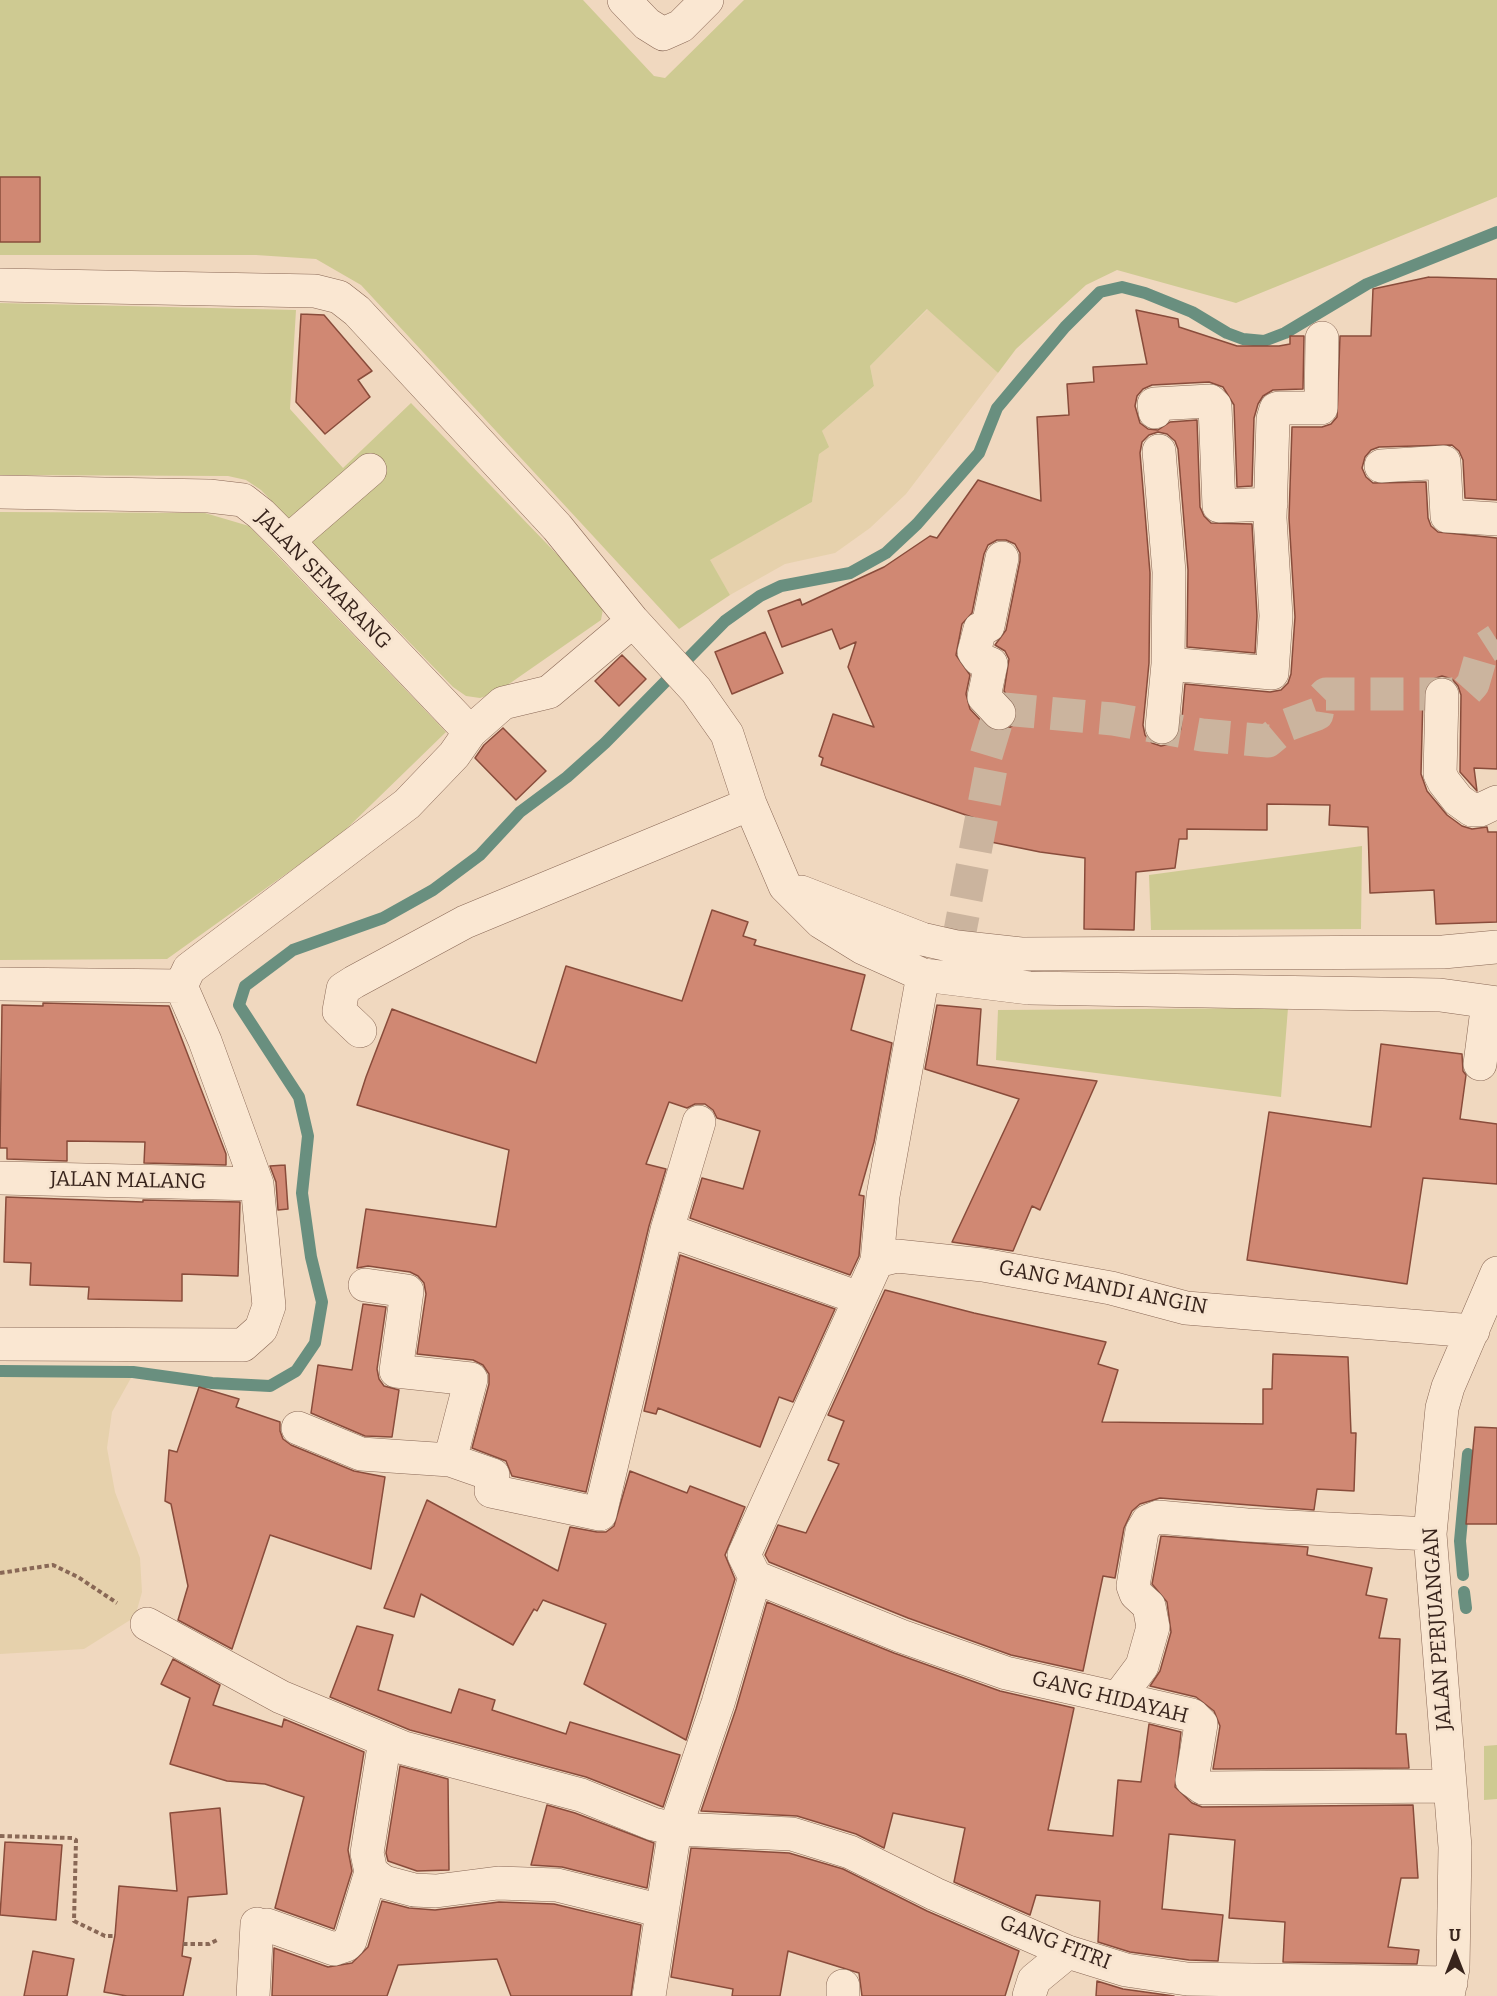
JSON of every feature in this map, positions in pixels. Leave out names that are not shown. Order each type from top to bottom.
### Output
[{"type":"street","points":[[624,0],[647,24],[663,34],[681,26],[707,0]]},
{"type":"street","points":[[0,285],[315,291],[339,297],[357,311],[556,527],[633,621],[696,690],[727,734],[750,804],[785,886],[821,922],[863,948],[923,975],[1041,988],[1440,995],[1493,1002],[1480,1064]]},
{"type":"street","points":[[1168,664],[1272,673],[1276,616],[1271,504],[1273,418],[1276,410],[1321,408],[1322,338]]},
{"type":"street","points":[[1155,412],[1154,404],[1210,401],[1215,406],[1220,506],[1271,504]]},
{"type":"street","points":[[1159,451],[1169,572],[1168,664],[1161,727]]},
{"type":"street","points":[[1381,466],[1444,462],[1447,516],[1497,519]]},
{"type":"street","points":[[288,541],[370,470]]},
{"type":"street","name":"JALAN SEMARANG","points":[[0,492],[209,496],[243,500],[288,541],[470,732]]},
{"type":"street","points":[[999,713],[984,697],[991,664],[978,659],[974,652],[980,629],[988,626],[1002,558]]},
{"type":"street","points":[[0,1344],[243,1345],[261,1329],[269,1306],[257,1184],[205,1041],[181,986],[189,969],[407,804],[454,755],[470,732],[503,703],[549,692],[633,621]]},
{"type":"street","points":[[1442,695],[1440,774],[1444,782],[1458,800],[1472,810],[1480,810],[1497,802]]},
{"type":"street","points":[[360,1031],[339,1011],[343,989],[354,982],[465,922],[750,804]]},
{"type":"street","points":[[785,886],[922,939],[957,947],[1021,954],[1443,952],[1497,947]]},
{"type":"street","points":[[1440,995],[1443,952]]},
{"type":"street","points":[[650,1996],[675,1829],[718,1703],[755,1577],[744,1555],[877,1261],[883,1196],[923,975]]},
{"type":"street","points":[[0,984],[181,986]]},
{"type":"street","points":[[298,1428],[361,1454],[450,1460],[493,1476],[491,1491],[600,1514],[667,1230],[699,1122]]},
{"type":"street","name":"JALAN MALANG","points":[[0,1178],[257,1184]]},
{"type":"street","points":[[667,1230],[859,1298]]},
{"type":"street","name":"GANG MANDI ANGIN","points":[[877,1261],[897,1256],[983,1265],[1111,1288],[1186,1308],[1473,1331]]},
{"type":"street","name":"JALAN PERJUANGAN","points":[[1450,1990],[1455,1847],[1430,1534],[1442,1408],[1448,1387],[1497,1273]]},
{"type":"street","points":[[364,1285],[407,1290],[396,1371],[471,1379],[450,1460]]},
{"type":"street","points":[[1118,1698],[1142,1666],[1153,1627],[1149,1606],[1136,1594],[1133,1586],[1142,1531],[1148,1521],[1158,1517],[1247,1525],[1430,1534]]},
{"type":"street","name":"GANG HIDAYAH","points":[[755,1577],[901,1636],[1006,1673],[1192,1715],[1201,1724],[1192,1780],[1203,1788],[1449,1786]]},
{"type":"street","name":"GANG FITRI","points":[[147,1624],[281,1696],[404,1748],[581,1795],[653,1824],[675,1829],[792,1834],[850,1852],[935,1894],[1068,1952],[1126,1970],[1187,1979],[1450,1990]]},
{"type":"street","points":[[254,1996],[262,1924],[334,1948],[346,1945],[350,1941],[371,1872],[367,1852],[385,1740]]},
{"type":"street","points":[[371,1872],[384,1882],[414,1890],[436,1891],[498,1883],[556,1885],[662,1911]]},
{"type":"street","points":[[1029,1996],[1034,1980],[1068,1952]]},
{"type":"path","points":[[0,1573],[53,1565],[78,1577],[147,1624]]},
{"type":"path","points":[[0,1836],[76,1840],[74,1921],[105,1936],[114,1936]]},
{"type":"shaded area","points":[[0,0],[583,0],[654,76],[665,78],[744,0],[1497,0],[1497,197],[1236,303],[1117,270],[1086,285],[1016,349],[998,373],[927,309],[870,366],[874,386],[822,431],[829,447],[819,454],[812,502],[710,560],[730,595],[679,629],[361,285],[316,259],[256,255],[0,255]]},
{"type":"shaded area","points":[[0,303],[296,310],[290,409],[343,468],[411,403],[604,603],[601,620],[496,693],[480,698],[466,696],[453,687],[261,490],[246,480],[228,476],[0,475]]},
{"type":"shaded area","points":[[928,309],[998,373],[906,494],[870,528],[835,553],[785,564],[730,595],[709,560],[812,502],[822,431],[874,386],[870,366]]},
{"type":"shaded area","points":[[0,512],[205,513],[249,526],[446,732],[339,836],[167,959],[0,960]]},
{"type":"shaded area","points":[[1362,846],[1361,929],[1151,930],[1149,875]]},
{"type":"shaded area","points":[[1288,1008],[1281,1097],[996,1060],[998,1010]]},
{"type":"shaded area","points":[[0,1366],[129,1370],[131,1378],[112,1412],[107,1448],[115,1492],[140,1558],[142,1592],[135,1617],[84,1649],[0,1654]]},
{"type":"shaded area","points":[[1497,1745],[1497,1799],[1484,1800],[1484,1746]]},
{"type":"building","points":[[0,177],[40,177],[40,242],[0,242]]},
{"type":"building","points":[[1429,277],[1497,279],[1497,500],[1465,498],[1463,460],[1459,451],[1452,445],[1379,447],[1371,450],[1365,457],[1362,468],[1366,477],[1373,483],[1426,482],[1428,518],[1431,526],[1438,532],[1497,538],[1497,769],[1474,768],[1477,791],[1460,772],[1461,695],[1452,679],[1442,676],[1433,679],[1426,686],[1423,694],[1421,774],[1427,791],[1447,815],[1462,826],[1472,829],[1487,827],[1488,832],[1497,832],[1497,922],[1436,924],[1434,890],[1370,893],[1368,827],[1329,825],[1330,805],[1267,804],[1267,830],[1187,829],[1187,839],[1179,839],[1175,868],[1136,872],[1134,930],[1084,929],[1085,858],[986,841],[989,823],[821,765],[823,758],[819,756],[833,714],[874,727],[848,667],[856,642],[840,649],[832,629],[782,647],[768,611],[800,599],[802,605],[884,567],[930,536],[937,538],[978,480],[1041,501],[1037,417],[1069,415],[1067,384],[1094,382],[1093,367],[1147,364],[1136,310],[1178,319],[1179,327],[1237,346],[1279,346],[1290,344],[1290,336],[1304,336],[1303,389],[1273,390],[1263,396],[1258,404],[1254,418],[1252,486],[1237,487],[1234,405],[1223,387],[1209,382],[1152,385],[1143,389],[1137,396],[1135,406],[1140,423],[1148,429],[1158,430],[1170,422],[1197,420],[1200,507],[1204,516],[1211,523],[1252,524],[1257,616],[1255,653],[1187,647],[1188,570],[1178,449],[1175,441],[1167,434],[1158,432],[1149,435],[1142,442],[1140,453],[1150,573],[1149,663],[1143,725],[1145,735],[1152,743],[1161,746],[1170,744],[1177,738],[1181,729],[1185,684],[1270,692],[1281,690],[1288,683],[1291,674],[1295,617],[1289,518],[1292,427],[1322,427],[1331,424],[1337,417],[1340,336],[1371,336],[1373,289]],"holes":[[[997,540],[1006,540],[1015,544],[1020,553],[1020,561],[1006,630],[995,645],[1005,651],[1009,659],[1004,691],[1017,709],[1017,718],[1012,726],[1003,731],[993,731],[970,709],[966,694],[970,675],[956,655],[962,624],[972,613],[984,554],[988,545]]]},
{"type":"building","points":[[301,314],[324,315],[372,371],[358,380],[370,397],[325,434],[296,402]]},
{"type":"building","points":[[765,632],[783,673],[732,694],[715,652]]},
{"type":"building","points":[[622,655],[646,679],[619,706],[595,681]]},
{"type":"building","points":[[503,728],[546,771],[516,800],[475,758],[484,745]]},
{"type":"building","points":[[712,910],[748,922],[743,936],[756,940],[754,945],[865,975],[851,1030],[892,1043],[874,1142],[859,1195],[864,1196],[859,1256],[850,1275],[690,1218],[702,1178],[743,1189],[760,1131],[717,1118],[713,1110],[705,1104],[695,1104],[687,1108],[669,1102],[646,1164],[666,1169],[649,1226],[586,1492],[512,1476],[506,1461],[472,1448],[489,1384],[489,1374],[483,1365],[473,1360],[417,1354],[426,1294],[424,1283],[410,1272],[368,1266],[357,1268],[366,1209],[496,1227],[509,1150],[357,1105],[366,1077],[392,1009],[536,1063],[566,966],[682,1001]]},
{"type":"building","points":[[43,1003],[169,1006],[226,1154],[226,1165],[144,1163],[145,1142],[67,1141],[67,1161],[7,1159],[7,1148],[0,1148],[2,1005],[43,1006]]},
{"type":"building","points":[[937,1005],[981,1009],[977,1065],[1097,1081],[1040,1210],[1032,1206],[1013,1251],[952,1242],[1019,1099],[925,1069]]},
{"type":"building","points":[[1381,1044],[1462,1054],[1463,1071],[1466,1075],[1460,1119],[1497,1124],[1497,1184],[1423,1178],[1407,1284],[1247,1260],[1269,1112],[1371,1127]]},
{"type":"building","points":[[285,1165],[288,1209],[278,1210],[276,1182],[270,1166]]},
{"type":"building","points":[[6,1197],[143,1202],[143,1200],[240,1202],[238,1276],[182,1274],[182,1301],[88,1299],[89,1287],[30,1285],[31,1263],[4,1262]]},
{"type":"building","points":[[680,1255],[835,1309],[793,1402],[779,1397],[760,1447],[658,1408],[656,1414],[644,1411]]},
{"type":"building","points":[[885,1290],[974,1313],[1106,1342],[1098,1364],[1118,1370],[1102,1422],[1263,1424],[1263,1389],[1272,1389],[1273,1354],[1348,1357],[1351,1433],[1356,1433],[1354,1491],[1317,1489],[1314,1510],[1160,1498],[1140,1504],[1132,1511],[1124,1528],[1115,1578],[1103,1576],[1083,1671],[1011,1655],[908,1618],[769,1562],[765,1555],[778,1525],[806,1533],[839,1464],[828,1460],[844,1421],[828,1415]]},
{"type":"building","points":[[363,1304],[386,1307],[377,1369],[379,1379],[384,1386],[399,1390],[392,1437],[365,1436],[311,1413],[318,1365],[352,1370]]},
{"type":"building","points":[[199,1387],[239,1399],[236,1407],[280,1422],[283,1439],[291,1445],[354,1471],[385,1477],[371,1569],[270,1535],[232,1649],[178,1620],[188,1586],[171,1504],[165,1501],[169,1450],[177,1452]]},
{"type":"building","points":[[1475,1427],[1497,1428],[1497,1524],[1466,1524]]},
{"type":"building","points":[[630,1471],[687,1493],[690,1486],[745,1507],[725,1555],[735,1579],[686,1740],[584,1684],[606,1624],[543,1600],[537,1611],[534,1609],[513,1645],[421,1594],[414,1617],[384,1608],[427,1500],[558,1571],[570,1527],[606,1532],[614,1526]]},
{"type":"building","points":[[1161,1536],[1308,1547],[1307,1555],[1372,1568],[1366,1595],[1387,1599],[1379,1638],[1400,1639],[1396,1734],[1406,1734],[1409,1768],[1213,1769],[1220,1726],[1214,1711],[1196,1697],[1150,1686],[1160,1671],[1171,1632],[1167,1602],[1152,1584]]},
{"type":"building","points":[[767,1602],[894,1653],[1000,1691],[1074,1708],[1048,1830],[1113,1836],[1118,1780],[1141,1782],[1149,1724],[1181,1732],[1175,1787],[1192,1803],[1202,1807],[1413,1805],[1418,1878],[1401,1878],[1388,1947],[1419,1950],[1417,1964],[1283,1962],[1285,1922],[1229,1918],[1235,1840],[1169,1834],[1162,1909],[1223,1915],[1218,1961],[1189,1960],[1130,1952],[1098,1942],[1100,1901],[1036,1895],[1030,1915],[954,1882],[965,1828],[893,1813],[884,1848],[856,1834],[797,1816],[701,1811],[736,1709]]},
{"type":"building","points":[[357,1626],[393,1635],[378,1690],[451,1713],[459,1689],[495,1700],[492,1710],[566,1734],[570,1722],[680,1755],[663,1807],[586,1777],[410,1730],[330,1697]]},
{"type":"building","points":[[173,1659],[220,1685],[213,1705],[282,1727],[284,1719],[364,1752],[348,1850],[352,1871],[334,1929],[275,1908],[304,1797],[265,1784],[227,1781],[170,1764],[190,1698],[161,1684]]},
{"type":"building","points":[[400,1766],[448,1779],[449,1870],[417,1871],[388,1861],[386,1853]]},
{"type":"building","points":[[547,1805],[575,1813],[654,1843],[647,1888],[562,1867],[531,1865]]},
{"type":"building","points":[[220,1808],[227,1894],[188,1897],[182,1956],[191,1958],[183,1996],[127,1996],[104,1992],[115,1935],[119,1886],[177,1891],[170,1813]]},
{"type":"building","points":[[5,1842],[62,1845],[56,1920],[0,1915]]},
{"type":"building","points":[[691,1848],[789,1853],[843,1869],[927,1911],[1019,1951],[1005,1996],[862,1996],[859,1973],[788,1951],[780,1996],[732,1996],[733,1989],[671,1977]]},
{"type":"building","points":[[382,1901],[409,1908],[435,1910],[499,1902],[554,1904],[641,1925],[631,1996],[511,1996],[497,1959],[398,1965],[387,1996],[272,1996],[274,1948],[328,1967],[352,1963],[368,1947]]},
{"type":"building","points":[[33,1951],[74,1959],[67,1996],[24,1996]]},
{"type":"building","points":[[1097,1981],[1123,1989],[1174,1996],[1096,1996]]},
{"type":"waterway","points":[[0,1371],[133,1372],[212,1383],[270,1386],[296,1371],[315,1343],[322,1302],[311,1257],[302,1193],[308,1136],[299,1097],[239,1005],[245,986],[293,950],[383,918],[433,890],[480,855],[520,812],[567,777],[605,743],[725,621],[760,596],[781,586],[850,573],[886,553],[917,524],[979,453],[997,408],[1065,327],[1100,292],[1122,287],[1145,293],[1192,312],[1227,333],[1243,339],[1264,341],[1285,333],[1367,284],[1497,232]]},
{"type":"waterway","points":[[1463,1575],[1460,1541],[1468,1454]]},
{"type":"waterway","points":[[1464,1592],[1466,1608]]},
{"type":"tunnel","points":[[957,947],[991,768],[986,756],[999,713],[1004,709],[1113,719],[1202,735],[1268,741],[1287,725],[1317,714],[1319,701],[1326,694],[1464,694],[1473,684],[1483,649],[1497,640]]}]
